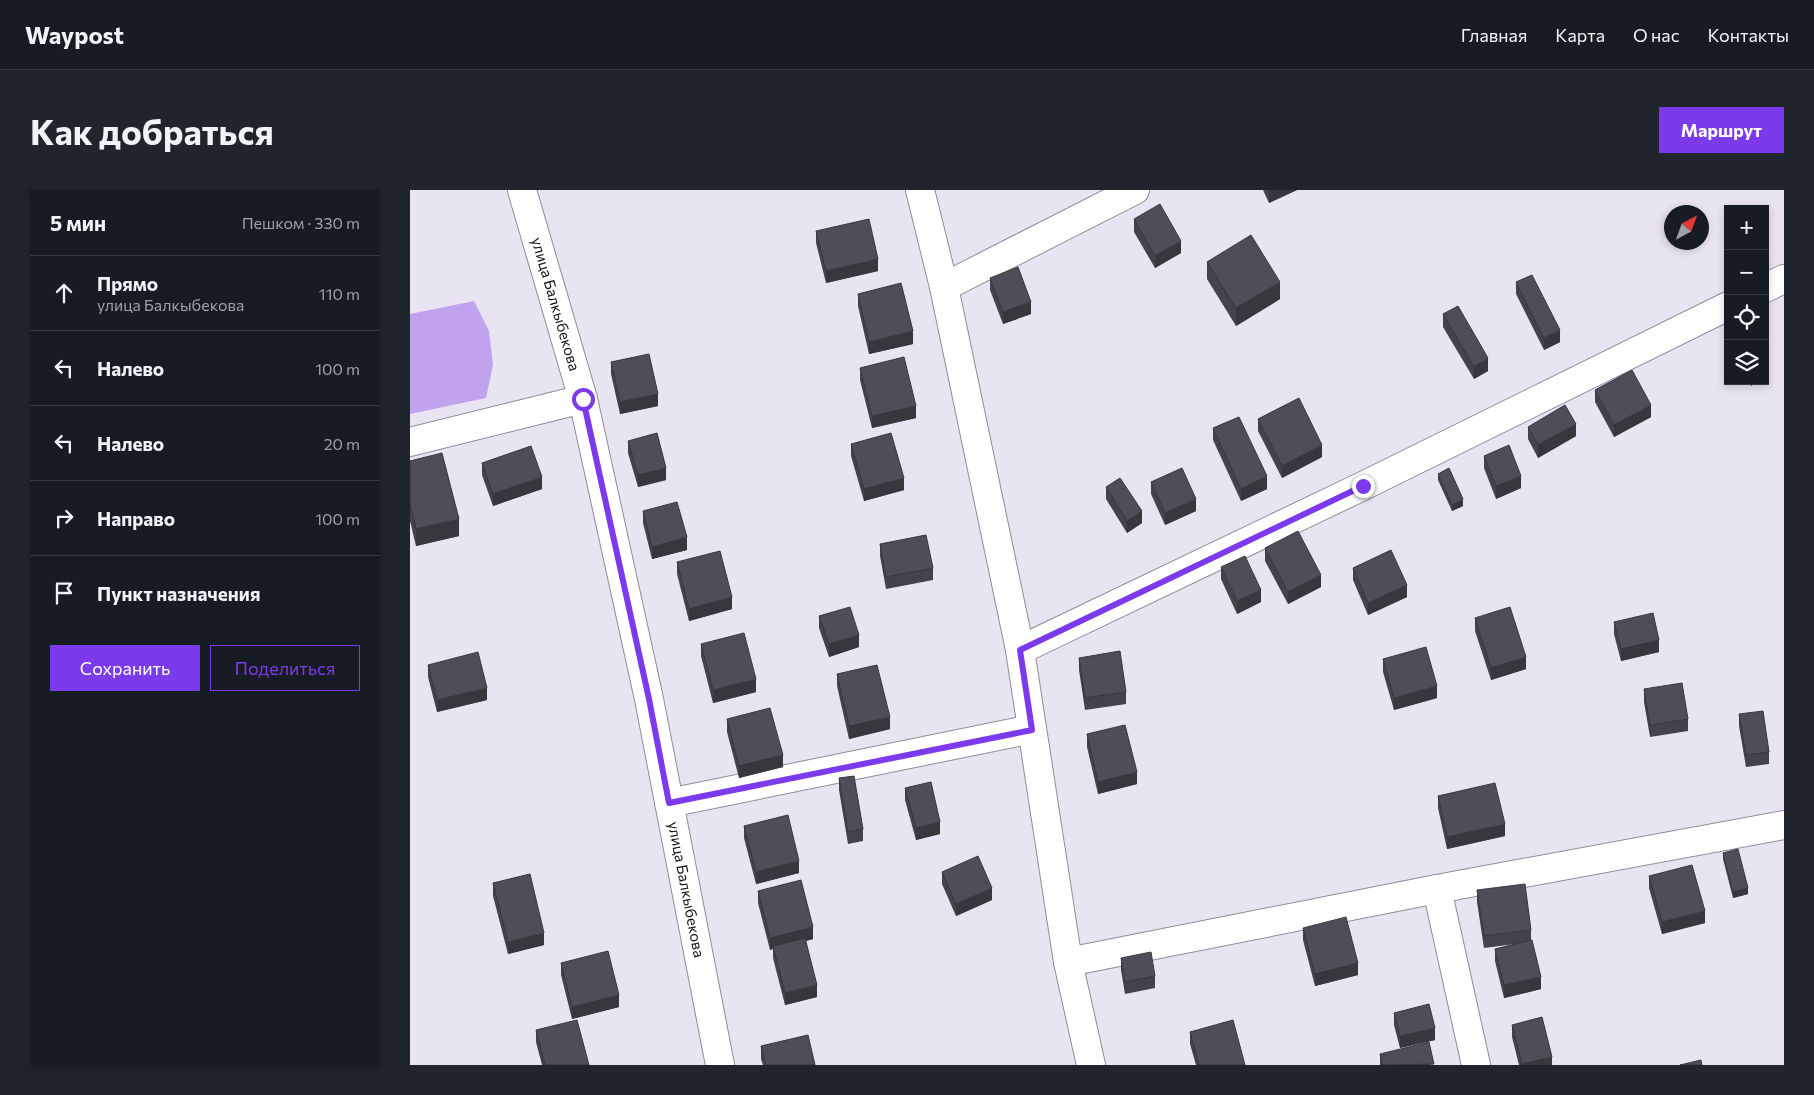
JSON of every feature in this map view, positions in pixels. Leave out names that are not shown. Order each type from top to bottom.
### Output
[{"type":"street","name":"улица Балкыбекова","points":[[522,190],[583,399],[649,699],[720,1065]]},
{"type":"street","points":[[920,190],[944,287],[1020,650],[1068,962],[1091,1065]]},
{"type":"street","points":[[944,287],[1135,190]]},
{"type":"street","points":[[1769,286],[1784,279]]},
{"type":"street","points":[[1020,650],[1363,486],[1724,308]]},
{"type":"street","points":[[410,442],[583,399]]},
{"type":"street","points":[[669,803],[1032,730]]},
{"type":"street","points":[[1068,962],[1437,888],[1784,825]]},
{"type":"street","points":[[1437,888],[1476,1065]]},
{"type":"shaded area","points":[[474,301],[489,331],[493,365],[486,398],[410,414],[410,314]]},
{"type":"building","points":[[1160,204],[1181,241],[1155,256],[1134,219]]},
{"type":"building","points":[[869,219],[878,259],[826,271],[816,231]]},
{"type":"building","points":[[1251,235],[1280,282],[1236,308],[1207,262]]},
{"type":"building","points":[[1018,267],[1031,302],[1003,312],[990,278]]},
{"type":"building","points":[[1532,275],[1560,330],[1544,338],[1516,282]]},
{"type":"building","points":[[901,283],[913,331],[869,342],[858,294]]},
{"type":"building","points":[[1458,306],[1488,358],[1474,367],[1443,314]]},
{"type":"building","points":[[649,354],[658,394],[620,402],[611,362]]},
{"type":"building","points":[[904,357],[916,406],[872,416],[860,368]]},
{"type":"building","points":[[1632,370],[1651,405],[1614,425],[1595,390]]},
{"type":"building","points":[[1299,398],[1322,445],[1282,466],[1258,419]]},
{"type":"building","points":[[1565,405],[1576,424],[1538,445],[1528,427]]},
{"type":"building","points":[[1239,417],[1267,476],[1241,489],[1213,428]]},
{"type":"building","points":[[657,433],[666,468],[638,475],[628,441]]},
{"type":"building","points":[[891,433],[904,478],[864,489],[851,444]]},
{"type":"building","points":[[1509,445],[1521,476],[1496,486],[1484,456]]},
{"type":"building","points":[[531,446],[542,477],[493,494],[482,463]]},
{"type":"building","points":[[442,453],[459,519],[416,529],[410,504],[410,461]]},
{"type":"building","points":[[1182,468],[1196,499],[1165,513],[1151,482]]},
{"type":"building","points":[[1449,468],[1463,499],[1452,505],[1438,474]]},
{"type":"building","points":[[1120,478],[1142,511],[1127,521],[1106,487]]},
{"type":"building","points":[[677,502],[687,537],[652,547],[643,511]]},
{"type":"building","points":[[1298,531],[1321,575],[1288,592],[1265,548]]},
{"type":"building","points":[[926,535],[933,568],[886,577],[880,544]]},
{"type":"building","points":[[1391,550],[1407,585],[1368,603],[1353,568]]},
{"type":"building","points":[[720,551],[732,597],[689,609],[677,562]]},
{"type":"building","points":[[1245,556],[1261,590],[1237,601],[1221,567]]},
{"type":"building","points":[[850,607],[859,635],[829,644],[819,616]]},
{"type":"building","points":[[1510,607],[1526,657],[1491,668],[1475,618]]},
{"type":"building","points":[[1653,613],[1659,640],[1621,649],[1614,622]]},
{"type":"building","points":[[744,633],[756,679],[713,690],[701,644]]},
{"type":"building","points":[[1426,647],[1437,686],[1394,698],[1383,659]]},
{"type":"building","points":[[1120,651],[1126,692],[1085,698],[1079,658]]},
{"type":"building","points":[[478,652],[487,688],[437,700],[428,665]]},
{"type":"building","points":[[877,665],[890,717],[849,726],[837,674]]},
{"type":"building","points":[[1682,683],[1688,719],[1650,725],[1644,689]]},
{"type":"building","points":[[770,708],[783,755],[739,766],[727,719]]},
{"type":"building","points":[[1763,711],[1769,752],[1746,755],[1739,714]]},
{"type":"building","points":[[1125,725],[1137,772],[1098,782],[1087,734]]},
{"type":"building","points":[[854,776],[863,829],[848,832],[839,778]]},
{"type":"building","points":[[931,782],[940,822],[916,828],[905,788]]},
{"type":"building","points":[[1495,783],[1505,824],[1447,837],[1438,796]]},
{"type":"building","points":[[788,815],[799,861],[756,872],[744,826]]},
{"type":"building","points":[[1738,849],[1748,888],[1733,892],[1723,853]]},
{"type":"building","points":[[978,856],[992,888],[956,904],[942,872]]},
{"type":"building","points":[[1692,865],[1705,911],[1662,922],[1649,876]]},
{"type":"building","points":[[530,874],[544,933],[508,942],[493,883]]},
{"type":"building","points":[[801,880],[813,927],[770,938],[758,891]]},
{"type":"building","points":[[1525,884],[1531,930],[1484,936],[1477,890]]},
{"type":"building","points":[[1346,917],[1358,963],[1315,974],[1303,928]]},
{"type":"building","points":[[805,938],[817,985],[785,993],[773,946]]},
{"type":"building","points":[[1532,940],[1541,977],[1504,985],[1495,949]]},
{"type":"building","points":[[608,951],[619,995],[572,1007],[561,963]]},
{"type":"building","points":[[1151,952],[1155,976],[1125,982],[1121,958]]},
{"type":"building","points":[[1429,1004],[1435,1028],[1400,1036],[1394,1013]]},
{"type":"building","points":[[1542,1017],[1552,1057],[1522,1064],[1512,1025]]},
{"type":"building","points":[[577,1020],[589,1065],[545,1065],[536,1030]]},
{"type":"building","points":[[1233,1020],[1245,1065],[1199,1065],[1190,1032]]},
{"type":"building","points":[[808,1035],[815,1065],[766,1065],[761,1046]]},
{"type":"building","points":[[1429,1042],[1434,1064],[1382,1065],[1380,1054]]},
{"type":"building","points":[[1701,1060],[1702,1065],[1680,1065]]},
{"type":"route","points":[[583,399],[649,699],[669,803],[1032,730],[1020,650],[1363,486]]}]
